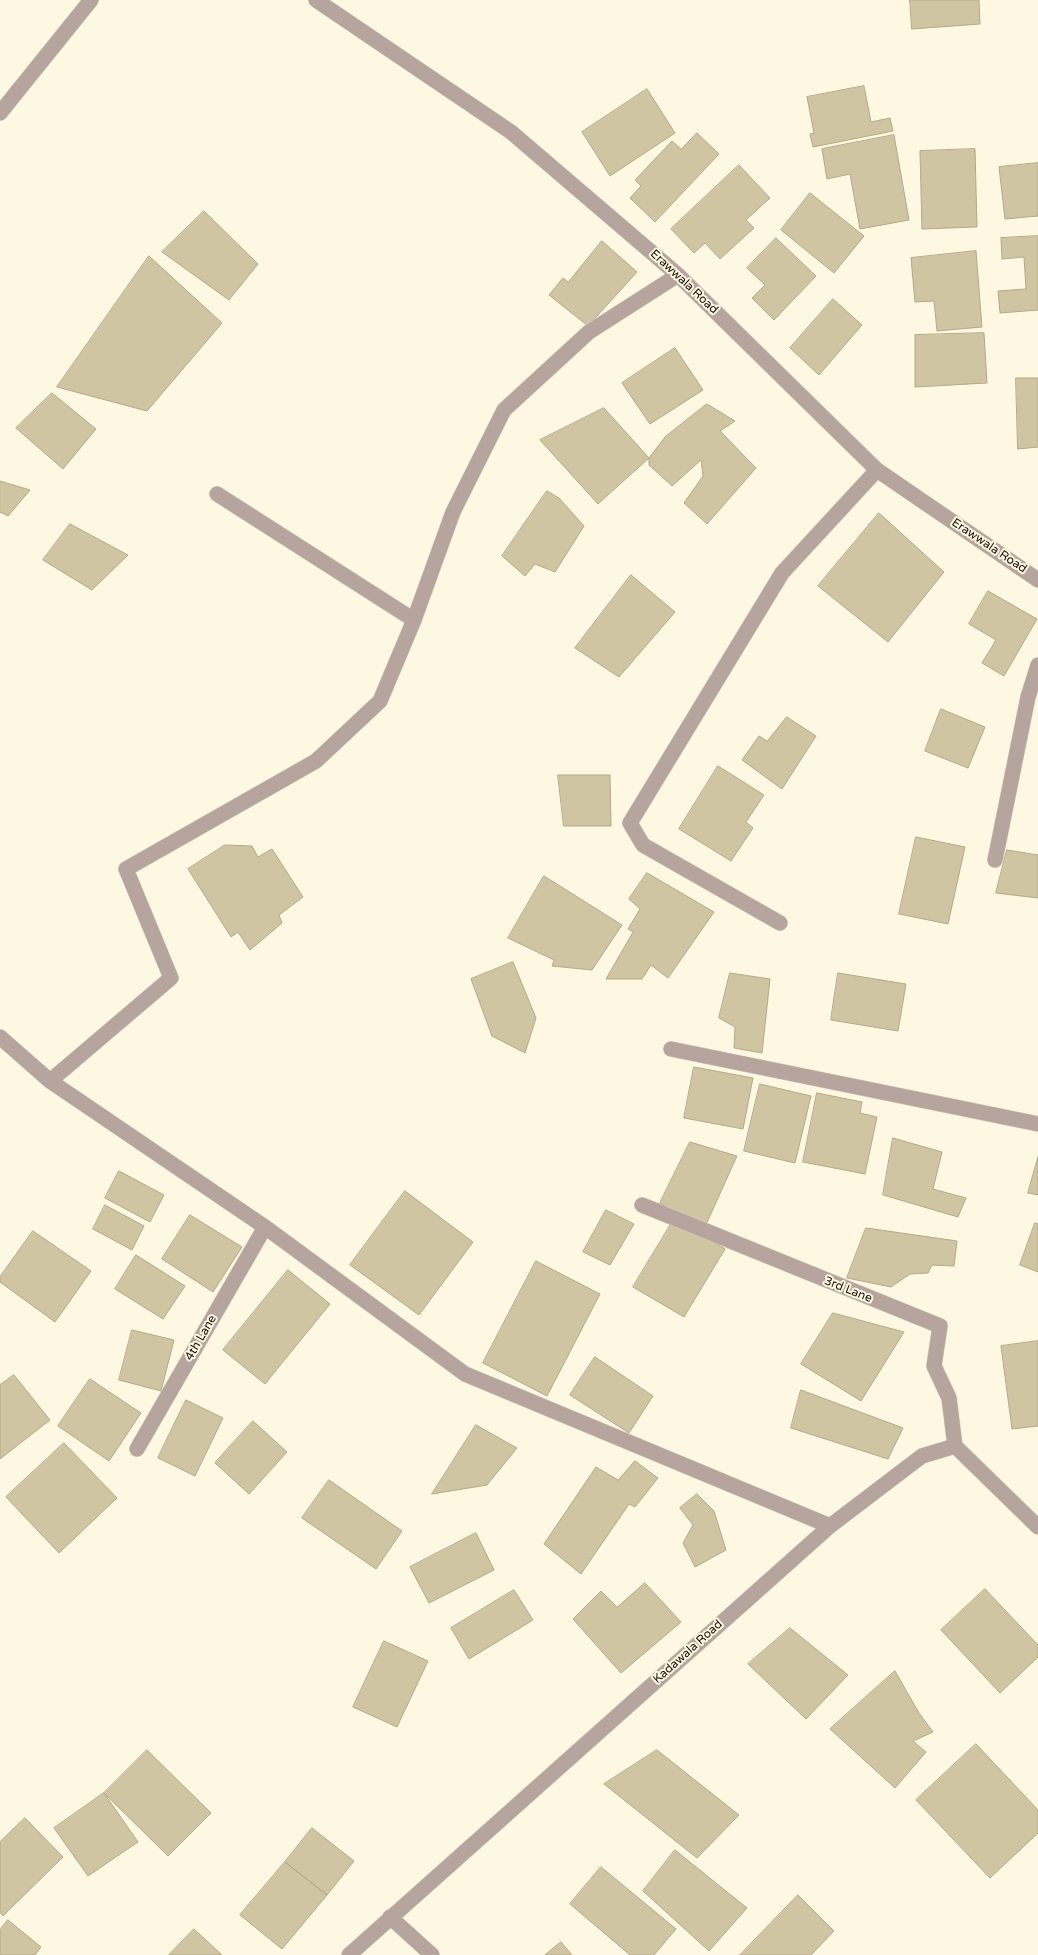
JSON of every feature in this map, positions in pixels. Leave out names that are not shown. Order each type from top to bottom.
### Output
[{"type":"street","points":[[0,113],[90,0]]},
{"type":"street","name":"Erawwala Road","points":[[316,0],[511,132],[678,274],[877,470],[1038,580]]},
{"type":"street","points":[[50,1081],[171,978],[126,869],[316,761],[380,701],[414,620],[453,512],[504,410],[590,332],[678,274]]},
{"type":"street","points":[[780,923],[643,845],[630,823],[782,573],[877,470]]},
{"type":"street","points":[[217,494],[414,620]]},
{"type":"street","points":[[995,860],[1028,697],[1038,665]]},
{"type":"street","points":[[0,1037],[50,1081],[265,1227],[465,1374],[830,1526]]},
{"type":"street","points":[[671,1049],[1038,1124]]},
{"type":"street","name":"3rd Lane","points":[[642,1206],[940,1326],[934,1366],[949,1398],[955,1446]]},
{"type":"street","name":"4th Lane","points":[[137,1449],[265,1227]]},
{"type":"street","points":[[955,1446],[1038,1527]]},
{"type":"street","name":"Kadawala Road","points":[[348,1955],[830,1526],[922,1456],[955,1446]]},
{"type":"street","points":[[390,1918],[432,1955]]},
{"type":"building","points":[[910,0],[979,0],[980,24],[912,29]]},
{"type":"building","points":[[864,86],[871,122],[890,118],[893,131],[813,147],[810,134],[814,133],[807,97]]},
{"type":"building","points":[[647,89],[675,133],[610,176],[582,132]]},
{"type":"building","points":[[697,133],[719,154],[655,222],[630,198],[641,186],[635,180],[672,141],[681,149]]},
{"type":"building","points":[[894,135],[909,220],[860,229],[850,174],[827,179],[822,149]]},
{"type":"building","points":[[975,149],[977,227],[922,229],[920,151]]},
{"type":"building","points":[[1038,163],[1038,216],[1005,219],[999,167]]},
{"type":"building","points":[[739,165],[770,198],[746,220],[754,228],[720,259],[705,243],[694,253],[671,229]]},
{"type":"building","points":[[810,193],[864,236],[834,273],[781,230]]},
{"type":"building","points":[[204,211],[258,264],[229,300],[162,252]]},
{"type":"building","points":[[1038,236],[1038,310],[1000,313],[998,291],[1026,289],[1024,257],[1002,259],[1001,238]]},
{"type":"building","points":[[776,238],[816,276],[774,320],[752,298],[765,285],[747,268]]},
{"type":"building","points":[[602,241],[637,272],[588,326],[549,295],[563,278],[568,282]]},
{"type":"building","points":[[976,251],[982,327],[937,331],[934,301],[915,302],[911,258]]},
{"type":"building","points":[[149,256],[222,323],[147,411],[57,387]]},
{"type":"building","points":[[833,299],[862,325],[819,375],[790,348]]},
{"type":"building","points":[[984,333],[987,383],[915,387],[915,335]]},
{"type":"building","points":[[675,348],[703,390],[650,424],[622,383]]},
{"type":"building","points":[[1016,378],[1038,378],[1038,447],[1018,449]]},
{"type":"building","points":[[52,393],[96,429],[63,469],[16,428]]},
{"type":"building","points":[[707,404],[735,421],[720,431],[756,468],[707,524],[684,503],[703,476],[701,460],[672,486],[649,465],[649,458],[665,437]]},
{"type":"building","points":[[604,408],[649,458],[598,504],[540,440]]},
{"type":"building","points":[[0,481],[30,490],[8,516],[0,512]]},
{"type":"building","points":[[547,491],[559,498],[584,526],[555,572],[535,564],[525,576],[502,556]]},
{"type":"building","points":[[879,513],[944,572],[888,642],[818,586]]},
{"type":"building","points":[[70,524],[128,555],[92,590],[43,560]]},
{"type":"building","points":[[631,575],[675,612],[619,677],[575,648]]},
{"type":"building","points":[[988,591],[1037,619],[1004,676],[982,663],[996,640],[969,624]]},
{"type":"building","points":[[941,709],[985,727],[968,768],[925,751]]},
{"type":"building","points":[[787,717],[816,736],[782,789],[742,760],[759,736],[767,741]]},
{"type":"building","points":[[718,766],[764,795],[746,822],[753,828],[731,861],[679,829]]},
{"type":"building","points":[[558,775],[610,775],[611,826],[564,826]]},
{"type":"building","points":[[916,837],[965,847],[948,924],[899,914]]},
{"type":"building","points":[[225,845],[252,846],[258,857],[272,849],[303,897],[279,915],[282,923],[250,950],[238,932],[231,937],[188,869]]},
{"type":"building","points":[[1007,850],[1038,855],[1038,898],[996,893]]},
{"type":"building","points":[[647,873],[714,912],[668,978],[651,965],[642,979],[606,979],[633,932],[628,929],[640,909],[629,899]]},
{"type":"building","points":[[544,876],[622,925],[592,970],[552,966],[554,960],[508,938]]},
{"type":"building","points":[[513,962],[536,1018],[525,1053],[492,1036],[471,979]]},
{"type":"building","points":[[730,973],[770,979],[762,1053],[734,1048],[735,1027],[719,1018]]},
{"type":"building","points":[[838,973],[906,984],[898,1031],[831,1020]]},
{"type":"building","points":[[694,1067],[753,1078],[743,1129],[684,1118]]},
{"type":"building","points":[[760,1084],[811,1096],[795,1163],[744,1151]]},
{"type":"building","points":[[817,1093],[862,1102],[860,1113],[877,1117],[865,1174],[803,1162]]},
{"type":"building","points":[[893,1138],[942,1152],[933,1189],[966,1198],[958,1217],[883,1195]]},
{"type":"building","points":[[690,1142],[737,1156],[704,1229],[660,1203]]},
{"type":"building","points":[[1038,1157],[1038,1195],[1028,1193]]},
{"type":"building","points":[[119,1171],[164,1195],[150,1222],[105,1198]]},
{"type":"building","points":[[405,1191],[473,1242],[419,1315],[350,1265]]},
{"type":"building","points":[[105,1205],[144,1226],[132,1250],[93,1229]]},
{"type":"building","points":[[606,1210],[634,1224],[610,1265],[583,1252]]},
{"type":"building","points":[[190,1215],[242,1247],[213,1292],[162,1259]]},
{"type":"building","points":[[674,1219],[725,1249],[684,1317],[633,1287]]},
{"type":"building","points":[[1035,1223],[1038,1224],[1038,1272],[1020,1265]]},
{"type":"building","points":[[866,1228],[957,1241],[954,1266],[932,1265],[928,1273],[910,1274],[891,1287],[847,1278]]},
{"type":"building","points":[[33,1231],[91,1271],[55,1322],[0,1282],[0,1277]]},
{"type":"building","points":[[136,1255],[185,1286],[163,1319],[115,1289]]},
{"type":"building","points":[[536,1261],[600,1294],[547,1396],[483,1363]]},
{"type":"building","points":[[288,1270],[330,1304],[265,1384],[223,1350]]},
{"type":"building","points":[[833,1313],[904,1332],[861,1401],[801,1364]]},
{"type":"building","points":[[132,1330],[174,1340],[161,1391],[119,1380]]},
{"type":"building","points":[[1038,1341],[1038,1426],[1012,1429],[1001,1346]]},
{"type":"building","points":[[595,1357],[653,1396],[629,1433],[570,1395]]},
{"type":"building","points":[[14,1375],[50,1420],[0,1459],[0,1385]]},
{"type":"building","points":[[90,1379],[141,1413],[109,1461],[58,1426]]},
{"type":"building","points":[[801,1390],[903,1428],[888,1459],[791,1428]]},
{"type":"building","points":[[186,1400],[223,1418],[195,1476],[158,1458]]},
{"type":"building","points":[[253,1421],[287,1452],[249,1494],[215,1463]]},
{"type":"building","points":[[476,1425],[517,1448],[487,1485],[432,1494]]},
{"type":"building","points":[[64,1443],[117,1498],[59,1553],[6,1497]]},
{"type":"building","points":[[635,1461],[658,1478],[635,1507],[629,1504],[581,1574],[544,1544],[596,1467],[618,1480]]},
{"type":"building","points":[[329,1480],[402,1531],[376,1569],[302,1518]]},
{"type":"building","points":[[697,1494],[714,1511],[726,1550],[695,1567],[683,1543],[693,1525],[680,1508]]},
{"type":"building","points":[[476,1533],[494,1570],[429,1603],[410,1567]]},
{"type":"building","points":[[645,1583],[681,1622],[621,1673],[573,1619],[601,1591],[617,1607]]},
{"type":"building","points":[[985,1589],[1038,1645],[1038,1657],[1000,1693],[941,1630]]},
{"type":"building","points":[[514,1590],[533,1620],[469,1659],[451,1628]]},
{"type":"building","points":[[790,1628],[848,1675],[806,1719],[748,1664]]},
{"type":"building","points":[[384,1641],[428,1661],[397,1727],[353,1707]]},
{"type":"building","points":[[895,1671],[919,1713],[933,1732],[913,1741],[926,1752],[895,1788],[830,1729]]},
{"type":"building","points":[[976,1744],[1038,1810],[1038,1833],[990,1878],[916,1800]]},
{"type":"building","points":[[147,1750],[211,1813],[168,1856],[104,1793]]},
{"type":"building","points":[[657,1750],[739,1815],[697,1858],[604,1784]]},
{"type":"building","points":[[104,1793],[138,1842],[88,1876],[54,1828]]},
{"type":"building","points":[[25,1818],[63,1857],[3,1916],[0,1912],[0,1842]]},
{"type":"building","points":[[312,1828],[354,1861],[327,1895],[285,1862]]},
{"type":"building","points":[[675,1850],[747,1908],[709,1951],[643,1891]]},
{"type":"building","points":[[285,1862],[327,1895],[282,1949],[240,1915]]},
{"type":"building","points":[[601,1867],[676,1929],[654,1955],[630,1955],[570,1904]]},
{"type":"building","points":[[798,1895],[834,1931],[811,1955],[740,1955]]},
{"type":"building","points":[[8,1920],[41,1947],[35,1955],[0,1955],[0,1930]]},
{"type":"building","points":[[194,1929],[222,1955],[169,1955]]},
{"type":"building","points":[[561,1942],[572,1955],[545,1955]]}]
